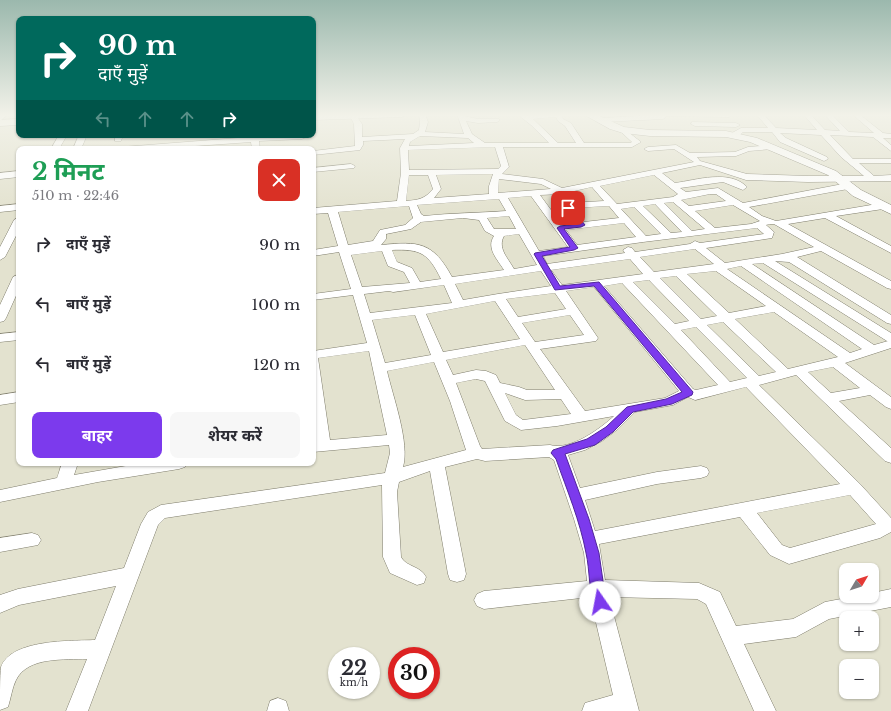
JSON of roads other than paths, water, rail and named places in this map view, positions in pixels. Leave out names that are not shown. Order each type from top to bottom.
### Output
[{"type":"street","points":[[316,153],[358,147]]},
{"type":"street","points":[[401,204],[405,173],[404,148],[426,147]]},
{"type":"street","points":[[379,368],[530,344],[592,338],[543,266],[512,213],[498,196],[493,186],[498,174],[505,167],[499,147]]},
{"type":"street","points":[[648,149],[673,147]]},
{"type":"street","points":[[676,147],[700,163],[746,177],[844,182]]},
{"type":"street","points":[[689,155],[736,154],[748,149],[767,147]]},
{"type":"street","points":[[769,147],[808,162],[844,182],[856,193],[887,208]]},
{"type":"street","points":[[797,147],[824,159]]},
{"type":"street","points":[[837,147],[872,178]]},
{"type":"street","points":[[851,161],[891,161]]},
{"type":"street","points":[[316,210],[561,191],[657,173],[700,163]]},
{"type":"street","points":[[316,170],[351,166]]},
{"type":"street","points":[[405,173],[431,172],[498,174],[543,182],[561,191]]},
{"type":"street","points":[[424,202],[432,196],[437,189],[431,172]]},
{"type":"street","points":[[657,173],[675,186],[687,209],[713,231]]},
{"type":"street","points":[[0,183],[2,175],[16,174]]},
{"type":"street","points":[[687,209],[739,204],[844,182],[872,178],[889,179]]},
{"type":"street","points":[[675,186],[716,179],[724,180],[743,187]]},
{"type":"street","points":[[595,185],[643,239]]},
{"type":"street","points":[[316,297],[357,290],[393,288],[447,281],[632,254],[698,247],[768,236],[769,232],[763,223],[739,204],[721,193],[714,191],[636,204],[589,204],[572,206],[568,208],[581,225]]},
{"type":"street","points":[[534,194],[574,248]]},
{"type":"street","points":[[657,201],[698,247],[720,267],[842,360],[872,390],[891,404]]},
{"type":"street","points":[[412,203],[419,218]]},
{"type":"street","points":[[589,204],[602,223]]},
{"type":"street","points":[[636,204],[668,236]]},
{"type":"street","points":[[0,209],[16,207]]},
{"type":"street","points":[[537,254],[763,223],[778,224],[887,208]]},
{"type":"street","points":[[332,209],[374,346],[396,439],[398,453],[389,492],[392,557],[397,567],[417,577]]},
{"type":"street","points":[[344,251],[376,244],[381,239],[381,234],[383,232],[408,227],[419,218],[427,219],[463,215],[476,216],[512,213]]},
{"type":"street","points":[[476,216],[484,220],[488,229],[491,231],[501,233],[523,231]]},
{"type":"street","points":[[828,216],[891,250]]},
{"type":"street","points":[[560,228],[626,220]]},
{"type":"street","points":[[0,257],[3,244],[16,224]]},
{"type":"street","points":[[778,224],[891,286]]},
{"type":"street","points":[[501,233],[496,241],[496,248],[510,271]]},
{"type":"street","points":[[3,244],[16,242]]},
{"type":"street","points":[[620,242],[854,488],[885,522],[885,527],[880,531],[789,556],[776,550],[745,510]]},
{"type":"street","points":[[316,253],[418,247],[428,251],[437,261],[459,304]]},
{"type":"street","points":[[386,248],[392,264],[408,270],[416,285]]},
{"type":"street","points":[[365,317],[419,311],[558,288],[720,267],[784,257],[823,248]]},
{"type":"street","points":[[784,257],[792,259],[891,320]]},
{"type":"street","points":[[765,259],[891,338]]},
{"type":"street","points":[[744,263],[872,350]]},
{"type":"street","points":[[678,272],[725,317],[792,372],[829,398],[891,457]]},
{"type":"street","points":[[624,279],[728,388]]},
{"type":"street","points":[[0,318],[16,283]]},
{"type":"street","points":[[596,283],[688,392],[700,395],[842,360],[891,344]]},
{"type":"street","points":[[498,297],[581,417]]},
{"type":"street","points":[[672,328],[775,308]]},
{"type":"street","points":[[419,311],[448,380],[473,448],[477,453]]},
{"type":"street","points":[[514,321],[574,311]]},
{"type":"street","points":[[0,338],[16,336]]},
{"type":"street","points":[[316,355],[374,346]]},
{"type":"street","points":[[448,380],[484,374],[491,378],[510,418],[521,425],[581,417],[668,402],[688,392]]},
{"type":"street","points":[[495,386],[514,390],[525,395],[566,394]]},
{"type":"street","points":[[829,398],[872,390]]},
{"type":"street","points":[[0,400],[16,397]]},
{"type":"street","points":[[556,453],[591,442],[610,430],[630,409]]},
{"type":"street","points":[[316,412],[318,446],[396,439]]},
{"type":"street","points":[[77,711],[150,524],[154,517],[161,512],[391,478],[436,463],[477,453],[485,455],[550,450],[561,458],[589,539],[593,553],[597,588],[627,707],[593,711]]},
{"type":"street","points":[[436,463],[457,574]]},
{"type":"street","points":[[64,482],[69,466]]},
{"type":"street","points":[[0,496],[135,467],[146,466]]},
{"type":"street","points":[[574,496],[657,478],[701,472]]},
{"type":"street","points":[[589,539],[854,488]]},
{"type":"street","points":[[0,545],[32,540]]},
{"type":"street","points":[[0,604],[18,597],[130,575]]},
{"type":"street","points":[[484,600],[597,588],[699,592],[706,594],[713,598],[765,711]]},
{"type":"street","points":[[731,636],[796,628],[825,611],[891,598]]},
{"type":"street","points":[[0,699],[8,673],[16,662],[27,656],[40,652],[101,649]]}]
